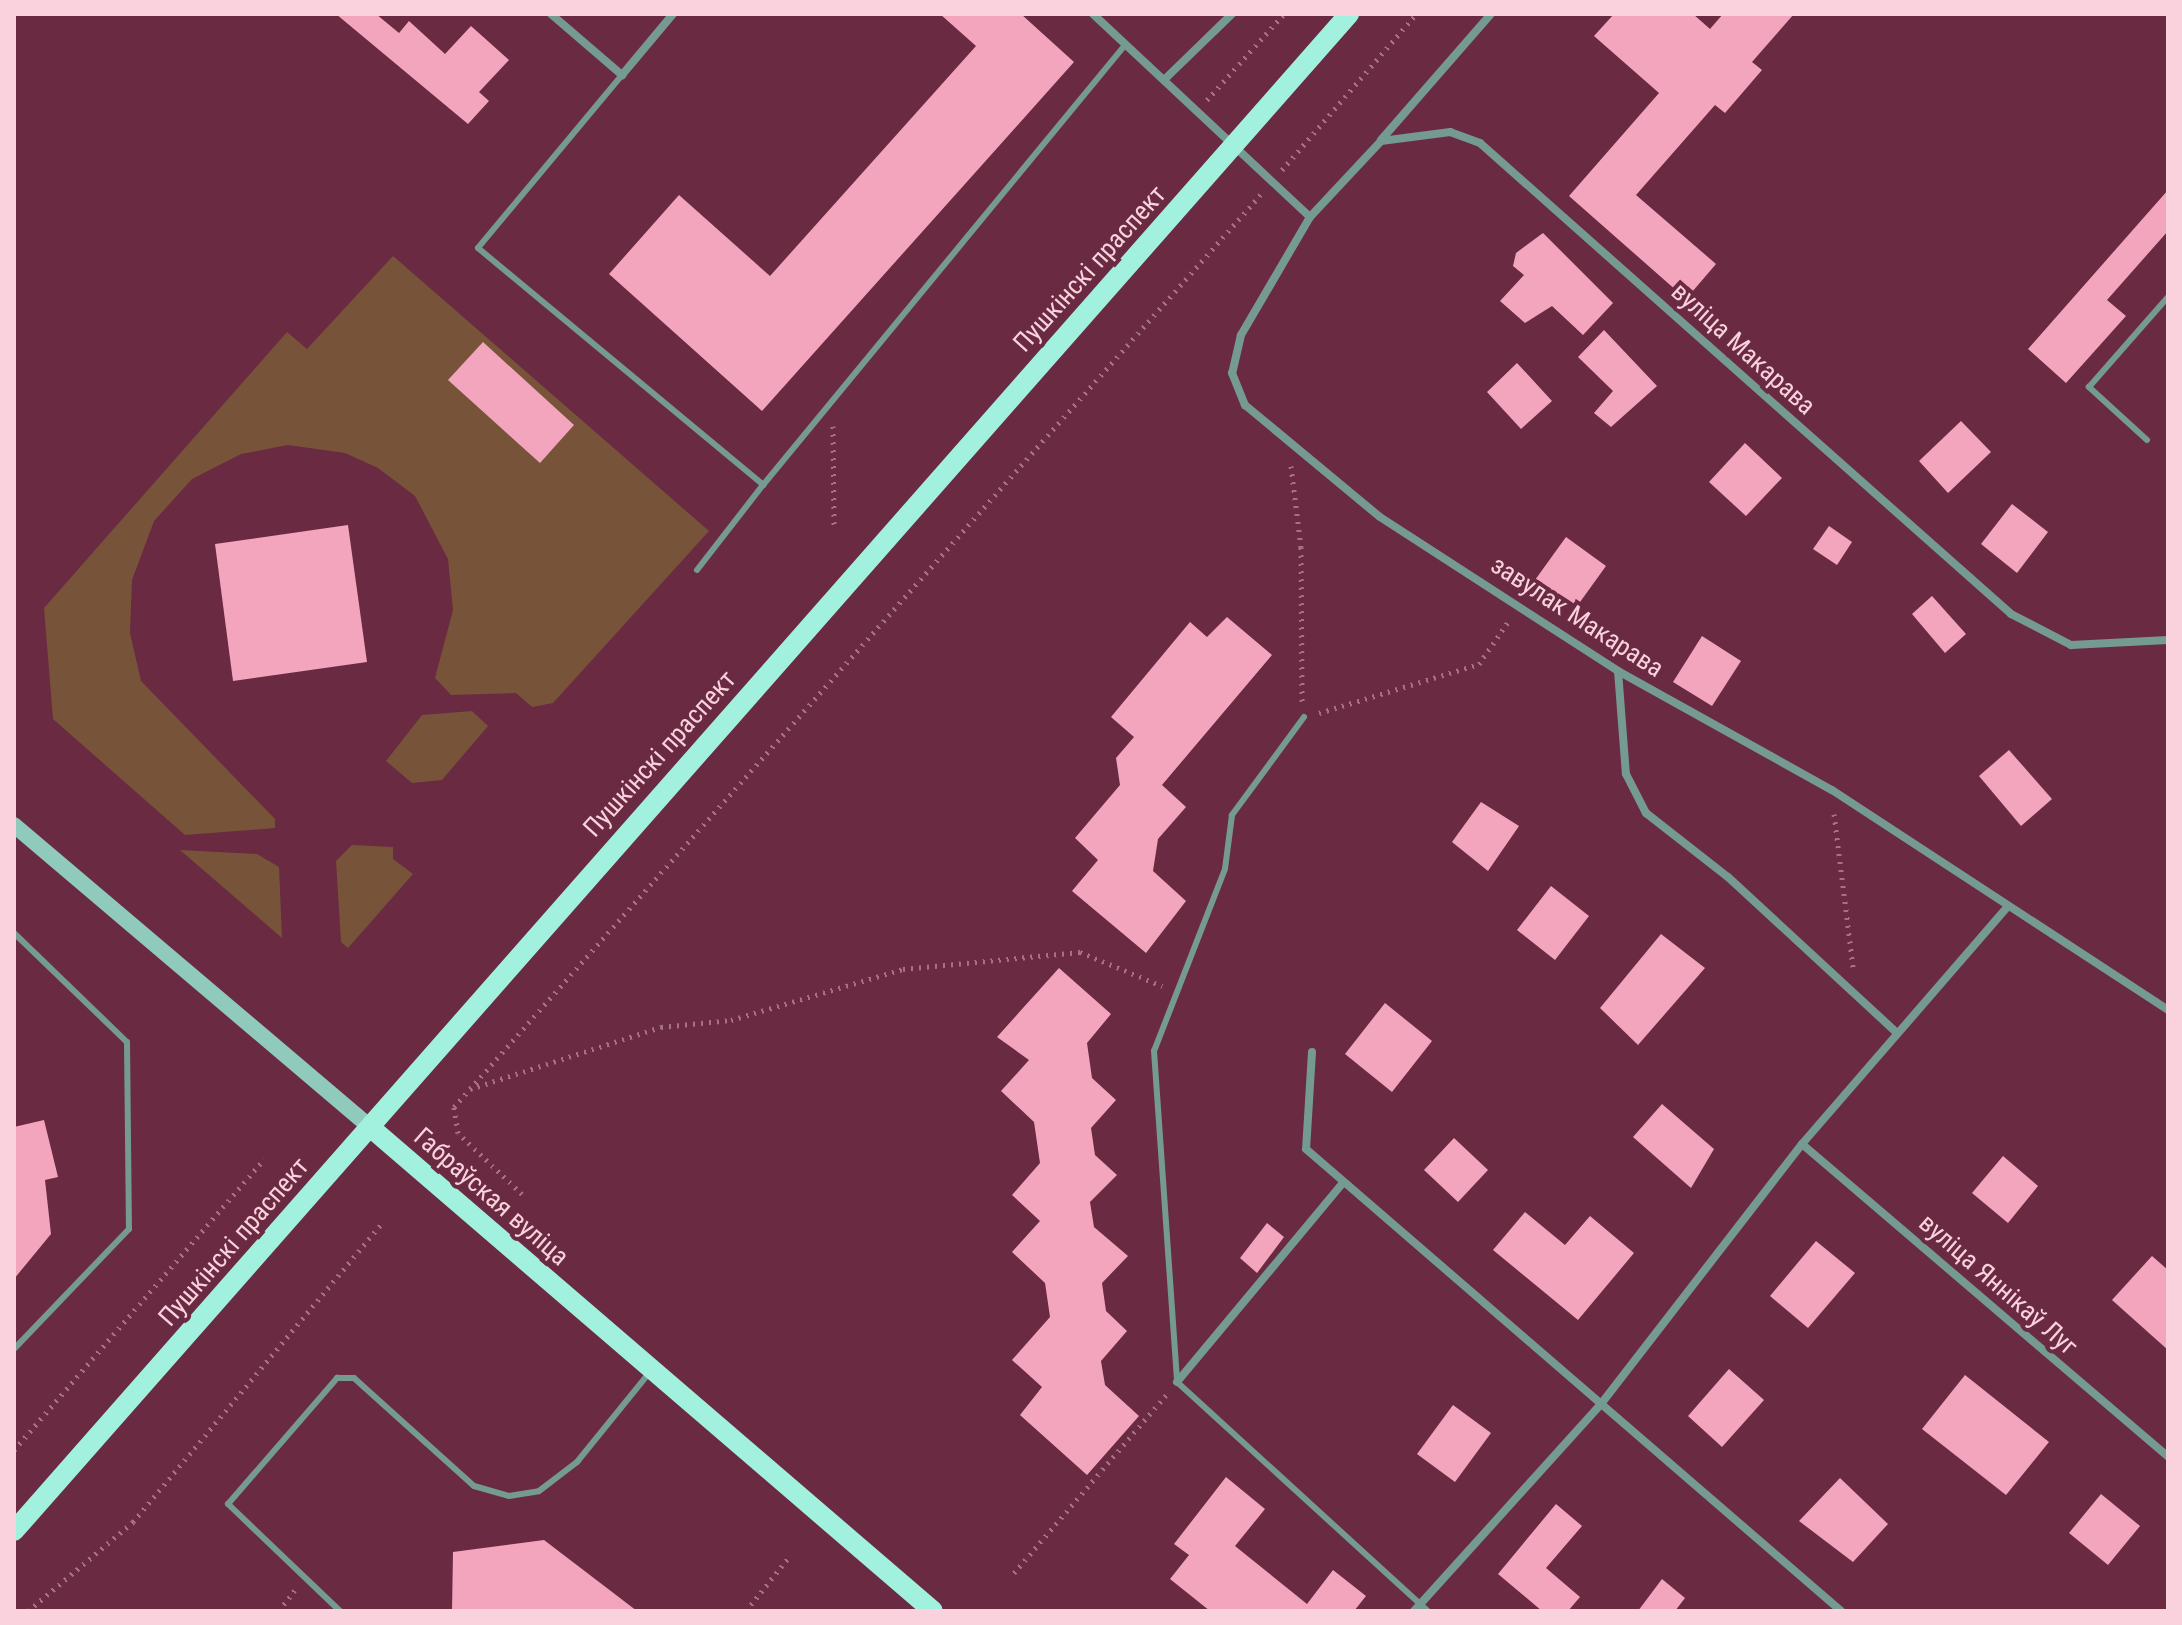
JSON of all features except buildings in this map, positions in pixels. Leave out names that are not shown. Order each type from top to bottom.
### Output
[{"type":"main road","name":"Пушкінскі праспект","points":[[17,1521],[370,1127],[1349,14]]},
{"type":"main road","name":"Габраўская вуліца","points":[[14,825],[933,1611]]},
{"type":"street","points":[[551,14],[622,75],[673,14]]},
{"type":"street","points":[[1093,14],[1237,142],[1310,217],[1381,141],[1491,14]]},
{"type":"street","points":[[1166,78],[1232,14]]},
{"type":"street","name":"вуліца Макарава","points":[[1381,141],[1450,132],[1480,143],[2011,614],[2071,645],[2168,640]]},
{"type":"street","name":"завулак Макарава","points":[[1310,217],[1241,335],[1232,373],[1245,405],[1380,517],[1520,604],[1618,671],[1832,790],[2168,1010]]},
{"type":"street","points":[[1618,671],[1626,774],[1646,813],[1895,1031]]},
{"type":"street","points":[[1421,1609],[1601,1404],[1802,1144],[1895,1031],[2007,907]]},
{"type":"street","points":[[1312,1052],[1306,1149],[1841,1611]]},
{"type":"street","name":"вуліца Яннікаў Луг","points":[[1802,1144],[2168,1457]]},
{"type":"street","points":[[1177,1382],[1343,1183]]},
{"type":"lane","points":[[697,570],[763,485],[1125,45]]},
{"type":"lane","points":[[622,75],[478,248],[763,485]]},
{"type":"lane","points":[[2147,440],[2089,387],[2168,297]]},
{"type":"lane","points":[[1304,717],[1232,815],[1225,869],[1154,1051],[1177,1382],[1421,1609]]},
{"type":"lane","points":[[14,933],[127,1042],[129,1229],[14,1349]]},
{"type":"lane","points":[[340,1611],[303,1579],[228,1504],[337,1378],[354,1378],[474,1486],[509,1496],[539,1491],[577,1462],[651,1371]]},
{"type":"path","points":[[1199,108],[1284,14]]},
{"type":"path","points":[[522,1194],[458,1133],[454,1107],[1275,178],[1416,14]]},
{"type":"path","points":[[833,403],[834,529]]},
{"type":"path","points":[[1288,441],[1301,547],[1297,678],[1304,717],[1479,664],[1520,604]]},
{"type":"path","points":[[1832,790],[1856,995]]},
{"type":"path","points":[[469,1089],[661,1027],[731,1020],[903,969],[1080,952],[1177,992]]},
{"type":"path","points":[[14,1450],[264,1159]]},
{"type":"path","points":[[28,1611],[133,1522],[382,1223]]},
{"type":"path","points":[[1014,1573],[1177,1382]]},
{"type":"path","points":[[746,1611],[789,1557]]},
{"type":"path","points":[[279,1611],[303,1579]]},
{"type":"shaded area","points":[[393,256],[709,531],[553,703],[532,707],[516,693],[451,695],[435,678],[453,610],[448,559],[415,496],[378,468],[345,453],[288,445],[241,454],[192,479],[154,521],[132,580],[130,633],[141,681],[275,819],[275,828],[185,835],[53,719],[44,608],[287,332],[307,349]]},
{"type":"shaded area","points":[[472,711],[488,726],[442,780],[412,783],[386,761],[422,715]]},
{"type":"shaded area","points":[[352,845],[393,847],[393,859],[413,874],[348,948],[341,942],[336,861]]},
{"type":"shaded area","points":[[180,850],[257,854],[279,867],[282,938]]}]
